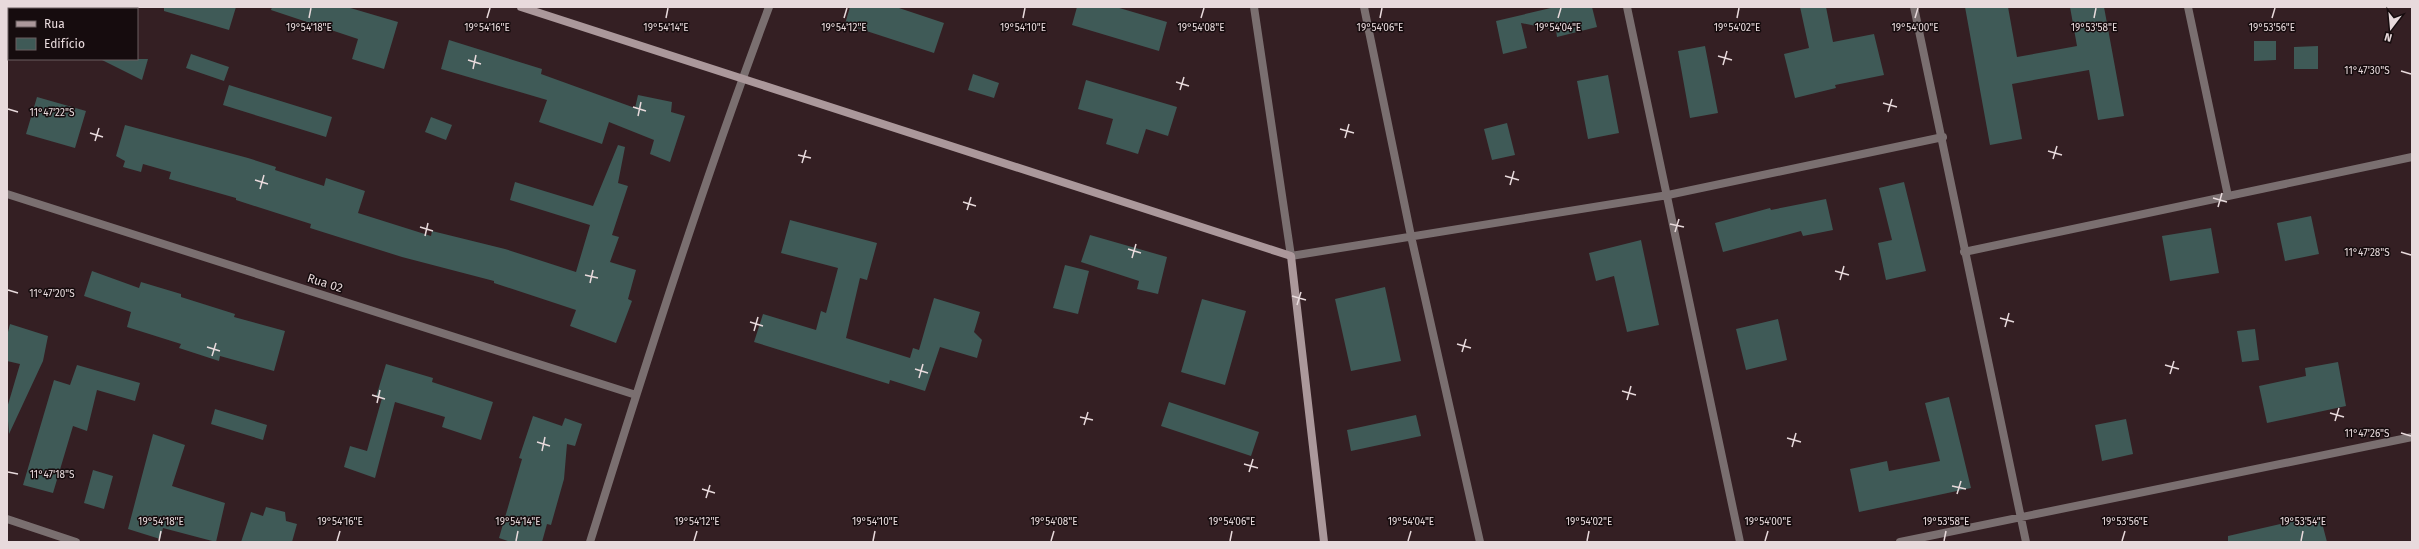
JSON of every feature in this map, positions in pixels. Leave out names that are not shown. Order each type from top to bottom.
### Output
[{"type":"street","points":[[521,7],[1291,256],[1668,195],[1943,137]]},
{"type":"street","points":[[590,542],[636,395],[742,78],[770,7]]},
{"type":"street","points":[[1254,7],[1291,256],[1324,542]]},
{"type":"street","points":[[1364,7],[1411,236],[1480,542]]},
{"type":"street","points":[[1627,7],[1668,195],[1740,542]]},
{"type":"street","points":[[1914,7],[1943,137],[1964,252],[2026,542]]},
{"type":"street","points":[[2188,7],[2228,196]]},
{"type":"street","points":[[1964,252],[2412,157]]},
{"type":"street","name":"Rua 02","points":[[7,194],[636,395]]},
{"type":"street","points":[[1900,542],[2020,516],[2412,437]]},
{"type":"street","points":[[7,519],[76,542]]},
{"type":"building","points":[[164,7],[236,7],[229,30],[164,11]]},
{"type":"building","points":[[272,7],[347,7],[398,22],[384,69],[352,59],[358,39],[271,10]]},
{"type":"building","points":[[850,7],[896,7],[944,23],[934,53],[845,24]]},
{"type":"building","points":[[1077,7],[1116,7],[1167,22],[1159,51],[1072,25]]},
{"type":"building","points":[[1555,7],[1592,7],[1597,27],[1557,37],[1556,30],[1521,23],[1527,48],[1503,54],[1496,21]]},
{"type":"building","points":[[1800,7],[1826,7],[1833,42],[1874,34],[1884,75],[1835,85],[1836,88],[1795,98],[1784,54],[1809,48]]},
{"type":"building","points":[[1965,7],[2008,7],[2017,57],[2077,46],[2070,7],[2104,7],[2124,116],[2098,120],[2089,70],[2012,84],[2022,139],[1990,145]]},
{"type":"building","points":[[449,40],[542,69],[541,74],[635,108],[638,95],[672,102],[671,112],[685,116],[670,162],[650,154],[654,140],[609,122],[602,144],[539,122],[547,100],[441,69]]},
{"type":"building","points":[[2254,41],[2276,41],[2276,60],[2254,61]]},
{"type":"building","points":[[1705,46],[1718,113],[1690,118],[1678,51]]},
{"type":"building","points":[[2318,46],[2318,69],[2294,69],[2294,47]]},
{"type":"building","points":[[191,54],[229,67],[224,81],[186,68]]},
{"type":"building","points":[[148,59],[142,80],[102,60]]},
{"type":"building","points":[[973,74],[999,83],[994,98],[968,90]]},
{"type":"building","points":[[1608,75],[1619,133],[1588,139],[1577,81]]},
{"type":"building","points":[[1086,80],[1177,107],[1168,136],[1146,129],[1138,154],[1106,144],[1113,119],[1078,109]]},
{"type":"building","points":[[229,85],[332,117],[326,137],[223,105]]},
{"type":"building","points":[[37,97],[86,111],[75,148],[26,134]]},
{"type":"building","points":[[431,117],[452,125],[446,140],[425,132]]},
{"type":"building","points":[[1507,123],[1515,155],[1492,160],[1484,129]]},
{"type":"building","points":[[125,125],[248,158],[276,167],[275,170],[324,186],[326,178],[365,191],[358,213],[431,236],[432,231],[505,249],[576,272],[590,225],[510,200],[515,182],[593,206],[618,145],[625,147],[618,183],[628,186],[612,235],[619,237],[610,262],[636,270],[628,299],[632,301],[616,343],[570,326],[576,310],[494,283],[494,281],[402,257],[310,228],[311,224],[236,200],[236,198],[169,179],[171,172],[143,164],[141,172],[123,167],[125,161],[116,156]]},
{"type":"building","points":[[1904,182],[1926,271],[1886,280],[1878,243],[1892,240],[1879,188]]},
{"type":"building","points":[[1826,199],[1833,230],[1803,236],[1801,231],[1723,252],[1715,223],[1770,208],[1771,210]]},
{"type":"building","points":[[2311,216],[2319,254],[2285,261],[2277,223]]},
{"type":"building","points":[[790,220],[877,243],[867,280],[860,278],[846,338],[910,358],[913,348],[919,350],[934,298],[980,312],[974,332],[982,340],[977,358],[940,347],[925,391],[890,380],[889,384],[754,342],[763,314],[816,330],[821,311],[826,313],[838,268],[781,253]]},
{"type":"building","points":[[2211,228],[2219,273],[2170,281],[2162,236]]},
{"type":"building","points":[[1090,235],[1167,257],[1158,294],[1137,289],[1139,281],[1081,262]]},
{"type":"building","points":[[1641,240],[1659,325],[1627,332],[1614,276],[1596,281],[1589,253]]},
{"type":"building","points":[[1065,265],[1089,271],[1078,314],[1053,308]]},
{"type":"building","points":[[92,271],[139,288],[141,282],[181,294],[181,297],[235,314],[234,317],[285,331],[274,371],[220,356],[219,361],[179,348],[181,344],[127,327],[131,312],[84,296]]},
{"type":"building","points":[[1385,287],[1401,361],[1351,371],[1335,299]]},
{"type":"building","points":[[1202,299],[1246,311],[1225,385],[1181,372]]},
{"type":"building","points":[[1778,319],[1787,360],[1746,370],[1736,329]]},
{"type":"building","points":[[10,324],[48,336],[43,361],[9,434],[7,408],[20,364],[7,361],[7,336]]},
{"type":"building","points":[[2255,329],[2259,360],[2242,362],[2237,331]]},
{"type":"building","points":[[2338,362],[2346,406],[2267,423],[2259,386],[2306,376],[2305,368]]},
{"type":"building","points":[[386,364],[433,378],[432,382],[493,402],[481,440],[442,427],[445,417],[395,402],[375,478],[344,467],[350,446],[367,451],[382,398],[376,397]]},
{"type":"building","points":[[77,365],[140,383],[135,401],[97,390],[87,431],[73,426],[53,493],[23,485],[54,380],[70,385]]},
{"type":"building","points":[[1949,397],[1971,488],[1859,512],[1850,469],[1887,461],[1889,471],[1940,461],[1925,403]]},
{"type":"building","points":[[1169,402],[1259,432],[1251,456],[1161,426]]},
{"type":"building","points":[[215,409],[267,425],[263,440],[211,424]]},
{"type":"building","points":[[1416,415],[1421,436],[1351,451],[1347,430]]},
{"type":"building","points":[[533,416],[562,426],[565,418],[582,424],[575,446],[567,444],[564,479],[551,525],[547,524],[542,542],[511,542],[499,538],[522,459],[519,458]]},
{"type":"building","points":[[2126,419],[2133,454],[2102,461],[2095,425]]},
{"type":"building","points":[[153,434],[185,445],[172,486],[225,503],[216,542],[163,528],[160,539],[128,529]]},
{"type":"building","points":[[93,470],[113,476],[104,509],[84,503]]},
{"type":"building","points":[[266,507],[285,512],[286,521],[297,524],[292,542],[241,542],[251,512],[263,516]]},
{"type":"building","points":[[2320,515],[2327,542],[2228,542],[2228,536]]}]
